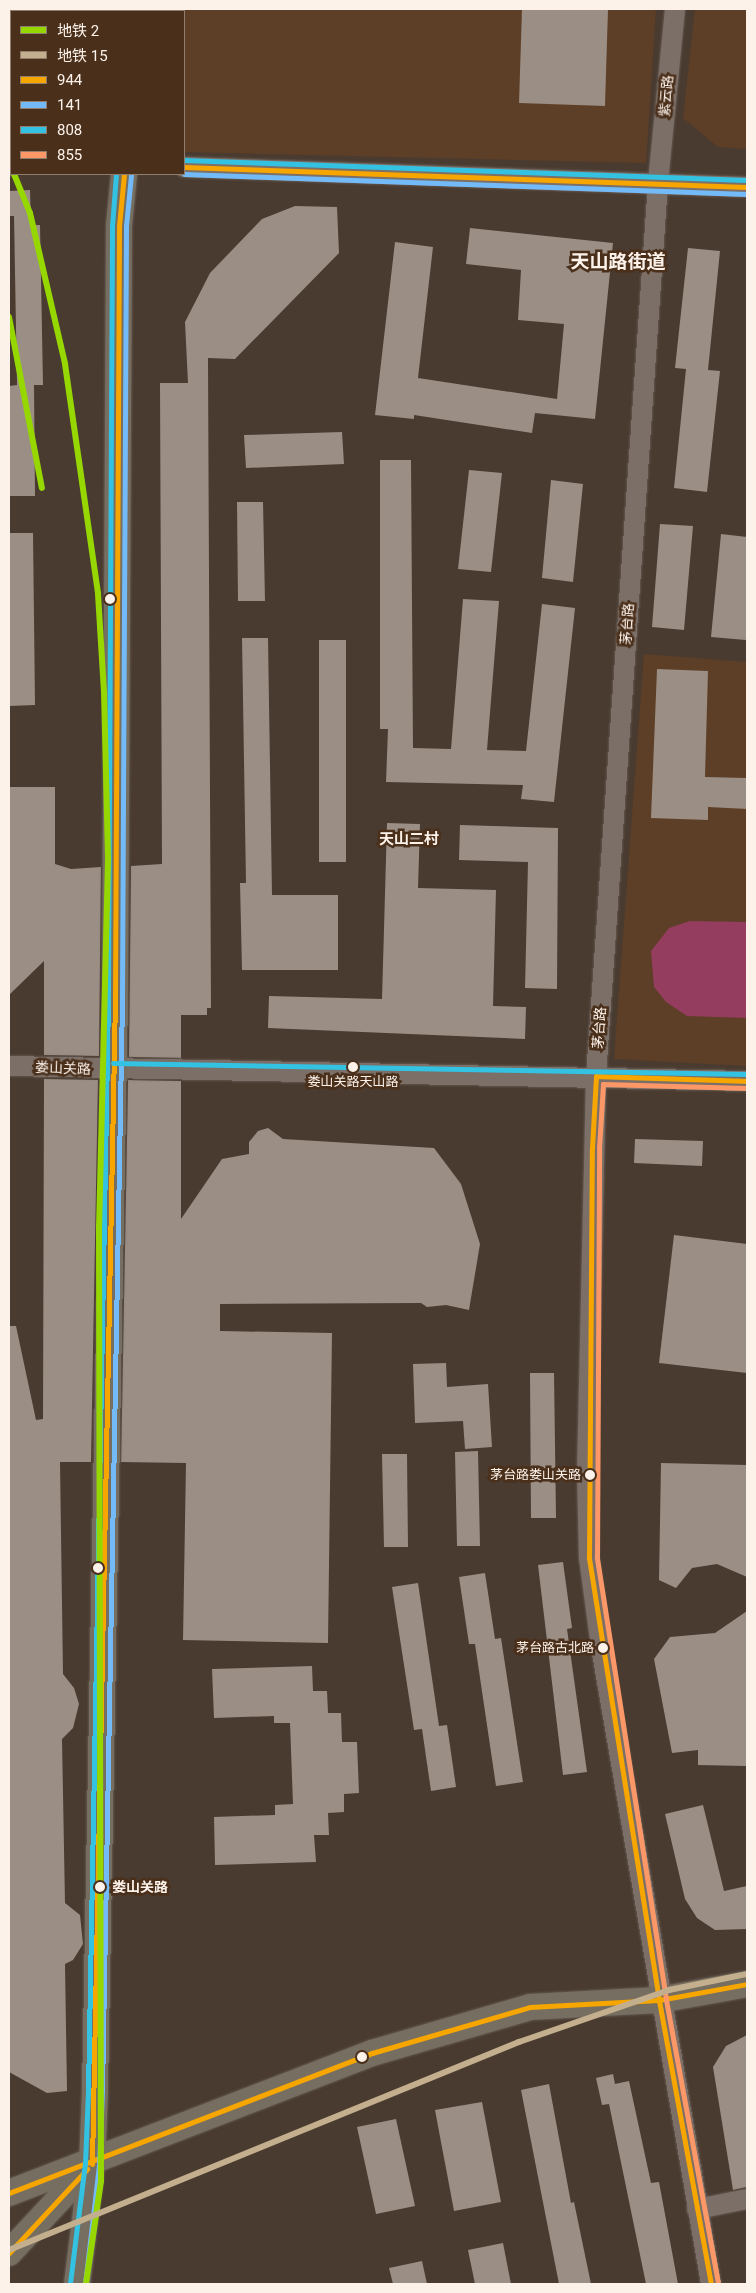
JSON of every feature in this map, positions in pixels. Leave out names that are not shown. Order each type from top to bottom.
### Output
[{"type":"main road","points":[[77,2284],[92,2164],[113,1070],[119,236],[124,175]]},
{"type":"main road","points":[[9,2193],[92,2164],[372,2053],[512,2012],[530,2007],[659,2000],[747,1984]]},
{"type":"main road","points":[[9,2254],[92,2164]]},
{"type":"street","name":"紫云路","points":[[658,183],[674,9]]},
{"type":"street","points":[[185,167],[747,187]]},
{"type":"street","name":"茅台路","points":[[658,183],[596,1076],[587,1471],[589,1558],[659,2000],[711,2284]]},
{"type":"street","name":"娄山关路","points":[[9,1066],[113,1070],[596,1076],[747,1081]]},
{"type":"street","points":[[697,2209],[747,2199]]},
{"type":"shaded area","points":[[175,9],[656,9],[646,163],[185,152],[185,10]]},
{"type":"shaded area","points":[[695,9],[747,9],[747,149],[718,147],[683,118]]},
{"type":"shaded area","points":[[644,654],[747,662],[747,1066],[614,1059]]},
{"type":"shaded area","points":[[690,921],[747,922],[747,1018],[687,1016],[666,1002],[654,987],[651,951],[669,928]]},
{"type":"building","points":[[522,9],[608,9],[605,106],[519,103]]},
{"type":"building","points":[[30,190],[31,225],[40,225],[43,385],[34,385],[35,496],[9,496],[9,386],[17,385],[14,216],[9,216],[9,191]]},
{"type":"building","points":[[295,206],[337,207],[339,253],[235,359],[208,358],[211,1008],[207,1008],[207,1015],[181,1015],[181,1058],[129,1057],[131,866],[162,864],[160,383],[188,383],[185,322],[210,273],[262,219]]},
{"type":"building","points":[[470,228],[613,243],[595,419],[535,413],[532,433],[414,415],[414,419],[375,415],[395,242],[433,247],[418,378],[557,399],[564,324],[518,320],[521,270],[466,264]]},
{"type":"building","points":[[688,248],[720,251],[708,370],[720,371],[707,492],[674,488],[686,369],[675,368]]},
{"type":"building","points":[[342,432],[344,464],[246,468],[244,435]]},
{"type":"building","points":[[380,460],[411,460],[413,748],[451,749],[463,599],[499,601],[487,750],[526,751],[542,604],[575,608],[554,802],[521,799],[523,785],[386,782],[388,729],[380,729]]},
{"type":"building","points":[[469,470],[502,473],[491,572],[458,569]]},
{"type":"building","points":[[551,480],[583,484],[573,582],[542,578]]},
{"type":"building","points":[[237,502],[263,502],[265,601],[238,601]]},
{"type":"building","points":[[660,524],[693,526],[684,630],[652,627]]},
{"type":"building","points":[[9,533],[33,533],[35,705],[9,706]]},
{"type":"building","points":[[721,534],[747,537],[746,640],[711,637]]},
{"type":"building","points":[[242,638],[268,638],[272,895],[338,895],[338,970],[242,970],[240,883],[246,883]]},
{"type":"building","points":[[319,640],[346,640],[346,862],[319,862]]},
{"type":"building","points":[[657,669],[708,671],[705,777],[747,778],[747,809],[708,807],[708,820],[651,818]]},
{"type":"building","points":[[9,787],[55,787],[55,864],[71,869],[101,867],[99,1056],[44,1055],[44,961],[9,995]]},
{"type":"building","points":[[387,823],[420,824],[418,888],[496,890],[493,1006],[526,1007],[525,1039],[268,1028],[269,996],[382,999]]},
{"type":"building","points":[[460,825],[558,828],[557,989],[525,988],[528,862],[459,860]]},
{"type":"building","points":[[44,1079],[98,1080],[91,1462],[60,1462],[63,1674],[74,1688],[79,1704],[73,1728],[62,1739],[65,1903],[80,1915],[83,1944],[73,1960],[65,1964],[67,2091],[47,2093],[9,2072],[9,1326],[16,1326],[36,1420],[43,1419]]},
{"type":"building","points":[[128,1080],[181,1081],[181,1219],[222,1159],[249,1154],[249,1142],[258,1131],[268,1128],[283,1139],[434,1148],[461,1184],[480,1244],[469,1310],[446,1305],[427,1307],[421,1303],[220,1304],[220,1331],[332,1333],[328,1643],[183,1640],[186,1463],[121,1462]]},
{"type":"building","points":[[635,1139],[703,1141],[702,1166],[634,1163]]},
{"type":"building","points":[[674,1235],[747,1244],[747,1373],[659,1363]]},
{"type":"building","points":[[446,1363],[447,1387],[488,1384],[492,1447],[465,1449],[463,1421],[415,1423],[413,1364]]},
{"type":"building","points":[[530,1373],[554,1373],[556,1518],[531,1518]]},
{"type":"building","points":[[478,1451],[480,1546],[457,1546],[455,1452]]},
{"type":"building","points":[[382,1454],[407,1454],[408,1547],[384,1547]]},
{"type":"building","points":[[661,1463],[747,1465],[747,1577],[717,1564],[692,1568],[676,1588],[659,1580]]},
{"type":"building","points":[[563,1562],[572,1628],[567,1629],[587,1772],[563,1775],[538,1565]]},
{"type":"building","points":[[485,1573],[495,1639],[501,1638],[523,1782],[496,1786],[475,1644],[469,1644],[459,1577]]},
{"type":"building","points":[[418,1583],[439,1726],[447,1725],[456,1787],[431,1791],[422,1729],[414,1730],[392,1587]]},
{"type":"building","points":[[747,1611],[746,1766],[698,1765],[698,1750],[672,1753],[654,1659],[670,1637],[715,1633]]},
{"type":"building","points":[[312,1666],[313,1691],[327,1691],[328,1713],[341,1713],[342,1742],[357,1742],[359,1793],[344,1794],[344,1812],[328,1813],[329,1835],[314,1835],[316,1862],[215,1865],[214,1817],[275,1815],[275,1805],[293,1804],[290,1723],[274,1723],[274,1716],[214,1718],[212,1669]]},
{"type":"building","points":[[703,1805],[724,1891],[747,1886],[747,1929],[715,1930],[697,1918],[685,1899],[665,1814]]},
{"type":"building","points":[[747,2035],[747,2187],[733,2190],[713,2067],[726,2046]]},
{"type":"building","points":[[613,2074],[615,2084],[629,2081],[651,2183],[659,2182],[678,2284],[646,2284],[609,2104],[602,2105],[596,2078]]},
{"type":"building","points":[[549,2084],[571,2203],[574,2202],[591,2284],[559,2284],[521,2090]]},
{"type":"building","points":[[482,2102],[501,2202],[454,2211],[435,2110]]},
{"type":"building","points":[[396,2119],[415,2206],[376,2214],[357,2127]]},
{"type":"building","points":[[503,2243],[511,2284],[475,2284],[468,2250]]},
{"type":"building","points":[[422,2261],[427,2284],[393,2284],[389,2268]]},
{"type":"metro line","name":"2","points":[[14,175],[30,213],[65,364],[98,594],[104,692],[108,861],[99,1226],[101,2181],[86,2284]]},
{"type":"metro line","name":"2","points":[[9,317],[42,488]]},
{"type":"metro line","name":"15","points":[[9,2250],[519,2042],[669,1990],[747,1974]]},
{"type":"transit line","name":"808","points":[[185,160],[747,180]]},
{"type":"transit line","name":"944","points":[[185,167],[747,187]]},
{"type":"transit line","name":"141","points":[[185,174],[747,194]]},
{"type":"transit line","name":"808","points":[[70,2283],[85,2163],[88,2091],[108,995],[112,226],[116,175]]},
{"type":"transit line","name":"944","points":[[92,2164],[115,995],[119,226],[124,175]]},
{"type":"transit line","name":"141","points":[[85,2284],[99,2165],[102,2091],[122,995],[126,226],[131,175]]},
{"type":"transit line","name":"808","points":[[113,1063],[747,1074]]},
{"type":"transit line","name":"944","points":[[711,2284],[659,2000],[589,1558],[592,1148],[596,1076],[747,1081]]},
{"type":"transit line","name":"855","points":[[718,2283],[666,1999],[597,1557],[599,1148],[603,1084],[747,1088]]},
{"type":"transit line","name":"944","points":[[9,2193],[372,2053],[530,2007],[659,2000],[747,1984]]},
{"type":"transit line","name":"944","points":[[9,2253],[87,2169]]},
{"type":"place","name":"娄山关路天山路","points":[[353,1067]]},
{"type":"place","name":"茅台路娄山关路","points":[[590,1475]]},
{"type":"place","name":"茅台路古北路","points":[[603,1648]]},
{"type":"place","name":"娄山关路","points":[[100,1887]]},
{"type":"district","name":"天山路街道","points":[[618,262]]},
{"type":"district","name":"天山二村","points":[[409,840]]}]
